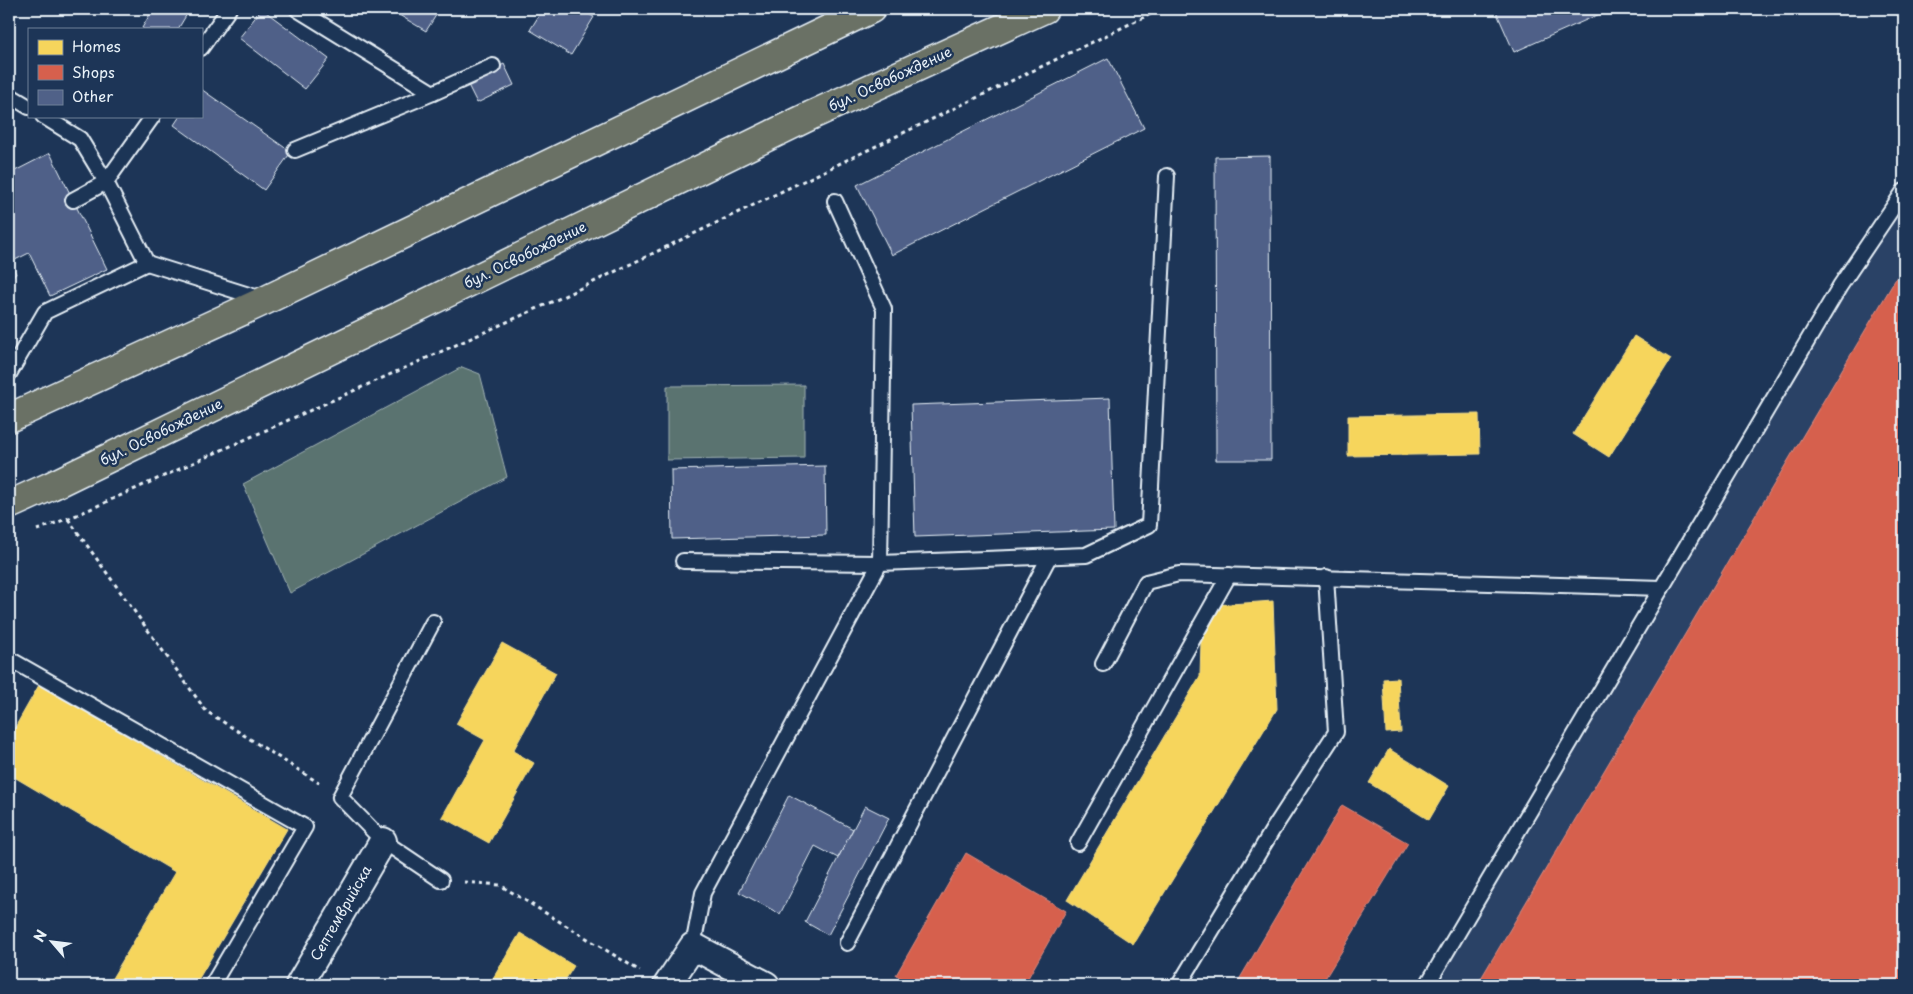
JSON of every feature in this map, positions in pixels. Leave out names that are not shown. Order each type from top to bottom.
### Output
[{"type":"main road","points":[[9,418],[266,300],[871,9]]},
{"type":"main road","name":"бул. Освобождение","points":[[9,505],[60,482],[812,115],[1044,9]]},
{"type":"street","name":"Септемврийска","points":[[298,985],[383,841]]},
{"type":"street","points":[[667,985],[693,946],[766,985]]},
{"type":"lane","points":[[202,47],[229,9]]},
{"type":"lane","points":[[298,9],[433,93]]},
{"type":"lane","points":[[295,150],[493,66]]},
{"type":"lane","points":[[9,95],[28,106]]},
{"type":"lane","points":[[46,118],[80,140],[106,182],[147,263]]},
{"type":"lane","points":[[73,200],[106,182],[152,118]]},
{"type":"lane","points":[[683,561],[880,563],[1086,555],[1150,525],[1167,176]]},
{"type":"lane","points":[[1427,985],[1840,286],[1904,191]]},
{"type":"lane","points":[[693,946],[703,893],[880,563],[884,308],[835,201]]},
{"type":"lane","points":[[9,374],[45,312],[147,263],[266,300]]},
{"type":"lane","points":[[847,944],[1049,557]]},
{"type":"lane","points":[[1103,664],[1146,582],[1179,574],[1662,588]]},
{"type":"lane","points":[[1078,843],[1228,574]]},
{"type":"lane","points":[[1179,985],[1272,831],[1336,732],[1326,577]]},
{"type":"lane","points":[[434,622],[340,797],[383,841],[440,880]]},
{"type":"lane","points":[[9,669],[13,661],[305,827],[212,985]]},
{"type":"path","points":[[34,530],[68,519],[556,300],[1161,9]]},
{"type":"path","points":[[68,519],[206,711],[340,797]]},
{"type":"path","points":[[440,880],[500,884],[641,972]]},
{"type":"shaded area","points":[[1904,191],[1904,985],[1427,985]]},
{"type":"green space","points":[[462,367],[480,374],[507,477],[290,593],[243,484]]},
{"type":"green space","points":[[804,385],[804,458],[667,460],[667,386]]},
{"type":"building: Homes","points":[[1634,336],[1671,359],[1609,457],[1573,434]]},
{"type":"building: Homes","points":[[1479,414],[1480,454],[1348,456],[1348,416]]},
{"type":"building: Homes","points":[[1273,601],[1277,709],[1133,944],[1067,900],[1200,676],[1202,606]]},
{"type":"building: Homes","points":[[502,643],[556,673],[513,751],[534,763],[489,843],[442,817],[485,740],[456,724]]},
{"type":"building: Homes","points":[[1398,678],[1401,732],[1386,733],[1383,679]]},
{"type":"building: Homes","points":[[39,685],[287,829],[195,985],[108,985],[175,872],[9,774],[9,738]]},
{"type":"building: Homes","points":[[1389,749],[1449,786],[1429,820],[1369,783]]},
{"type":"building: Homes","points":[[520,933],[574,966],[562,985],[489,985]]},
{"type":"building: Shops","points":[[1904,265],[1904,985],[1861,985],[1857,983],[1856,985],[1477,985]]},
{"type":"building: Shops","points":[[1342,805],[1408,843],[1321,985],[1236,985]]},
{"type":"building: Shops","points":[[966,853],[1066,911],[1024,985],[913,985],[896,975]]},
{"type":"building: Other","points":[[153,9],[190,9],[179,28],[142,28]]},
{"type":"building: Other","points":[[262,9],[329,59],[305,89],[239,38]]},
{"type":"building: Other","points":[[389,9],[440,9],[426,31]]},
{"type":"building: Other","points":[[543,9],[579,9],[594,17],[571,55],[530,30]]},
{"type":"building: Other","points":[[1495,9],[1611,9],[1514,52]]},
{"type":"building: Other","points":[[1108,58],[1144,128],[892,255],[857,185]]},
{"type":"building: Other","points":[[504,64],[514,85],[477,103],[467,83]]},
{"type":"building: Other","points":[[202,90],[291,152],[264,190],[174,125],[179,118],[202,118]]},
{"type":"building: Other","points":[[50,153],[107,269],[50,296],[29,253],[11,262],[16,274],[9,278],[9,174]]},
{"type":"building: Other","points":[[1270,156],[1271,460],[1216,460],[1215,157]]},
{"type":"building: Other","points":[[1110,398],[1114,530],[915,537],[911,405]]},
{"type":"building: Other","points":[[825,466],[826,535],[672,539],[671,470]]},
{"type":"building: Other","points":[[789,795],[853,829],[838,858],[815,846],[780,914],[739,892]]},
{"type":"building: Other","points":[[865,806],[889,818],[828,935],[805,922]]}]
